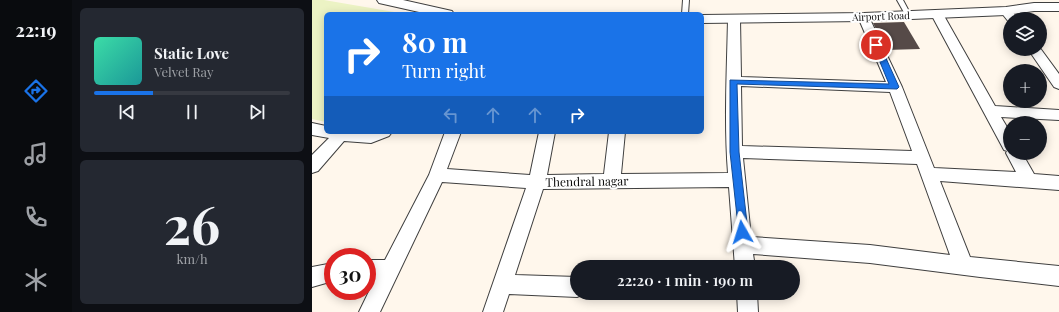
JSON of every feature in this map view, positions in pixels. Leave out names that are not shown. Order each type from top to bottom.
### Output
[{"type":"street","points":[[384,0],[438,12]]},
{"type":"street","name":"Airport Road","points":[[1018,12],[1034,7],[1059,6]]},
{"type":"street","points":[[937,14],[1003,133]]},
{"type":"street","name":"Airport Road","points":[[704,19],[864,17],[937,14],[1003,15]]},
{"type":"street","points":[[864,17],[895,87],[921,158],[964,266]]},
{"type":"street","points":[[734,19],[734,152],[745,260]]},
{"type":"street","points":[[1039,56],[1059,84]]},
{"type":"street","points":[[733,81],[895,87]]},
{"type":"street","points":[[991,111],[1059,115]]},
{"type":"street","points":[[312,128],[324,131]]},
{"type":"street","points":[[312,166],[331,134]]},
{"type":"street","points":[[339,134],[368,138],[381,134]]},
{"type":"street","points":[[369,312],[437,175],[452,134]]},
{"type":"street","points":[[493,312],[537,182],[547,134]]},
{"type":"street","points":[[612,181],[617,134]]},
{"type":"street","points":[[734,152],[921,158]]},
{"type":"street","points":[[1018,160],[1029,180]]},
{"type":"street","points":[[928,174],[1059,182]]},
{"type":"street","name":"Thendral nagar","points":[[437,175],[537,182],[736,180]]},
{"type":"street","points":[[744,245],[870,254],[1059,276]]},
{"type":"street","points":[[376,269],[391,270]]},
{"type":"street","points":[[312,277],[324,274]]},
{"type":"street","points":[[502,284],[570,287]]},
{"type":"street","points":[[747,300],[748,312]]},
{"type":"lane","points":[[685,12],[686,0]]},
{"type":"lane","points":[[900,0],[908,15]]},
{"type":"green space","points":[[312,0],[324,0],[394,12],[324,12],[324,122],[312,119]]},
{"type":"building","points":[[904,22],[920,49],[886,50],[873,23]]},
{"type":"route","points":[[742,232],[734,152],[733,81],[895,87],[876,45]]}]
